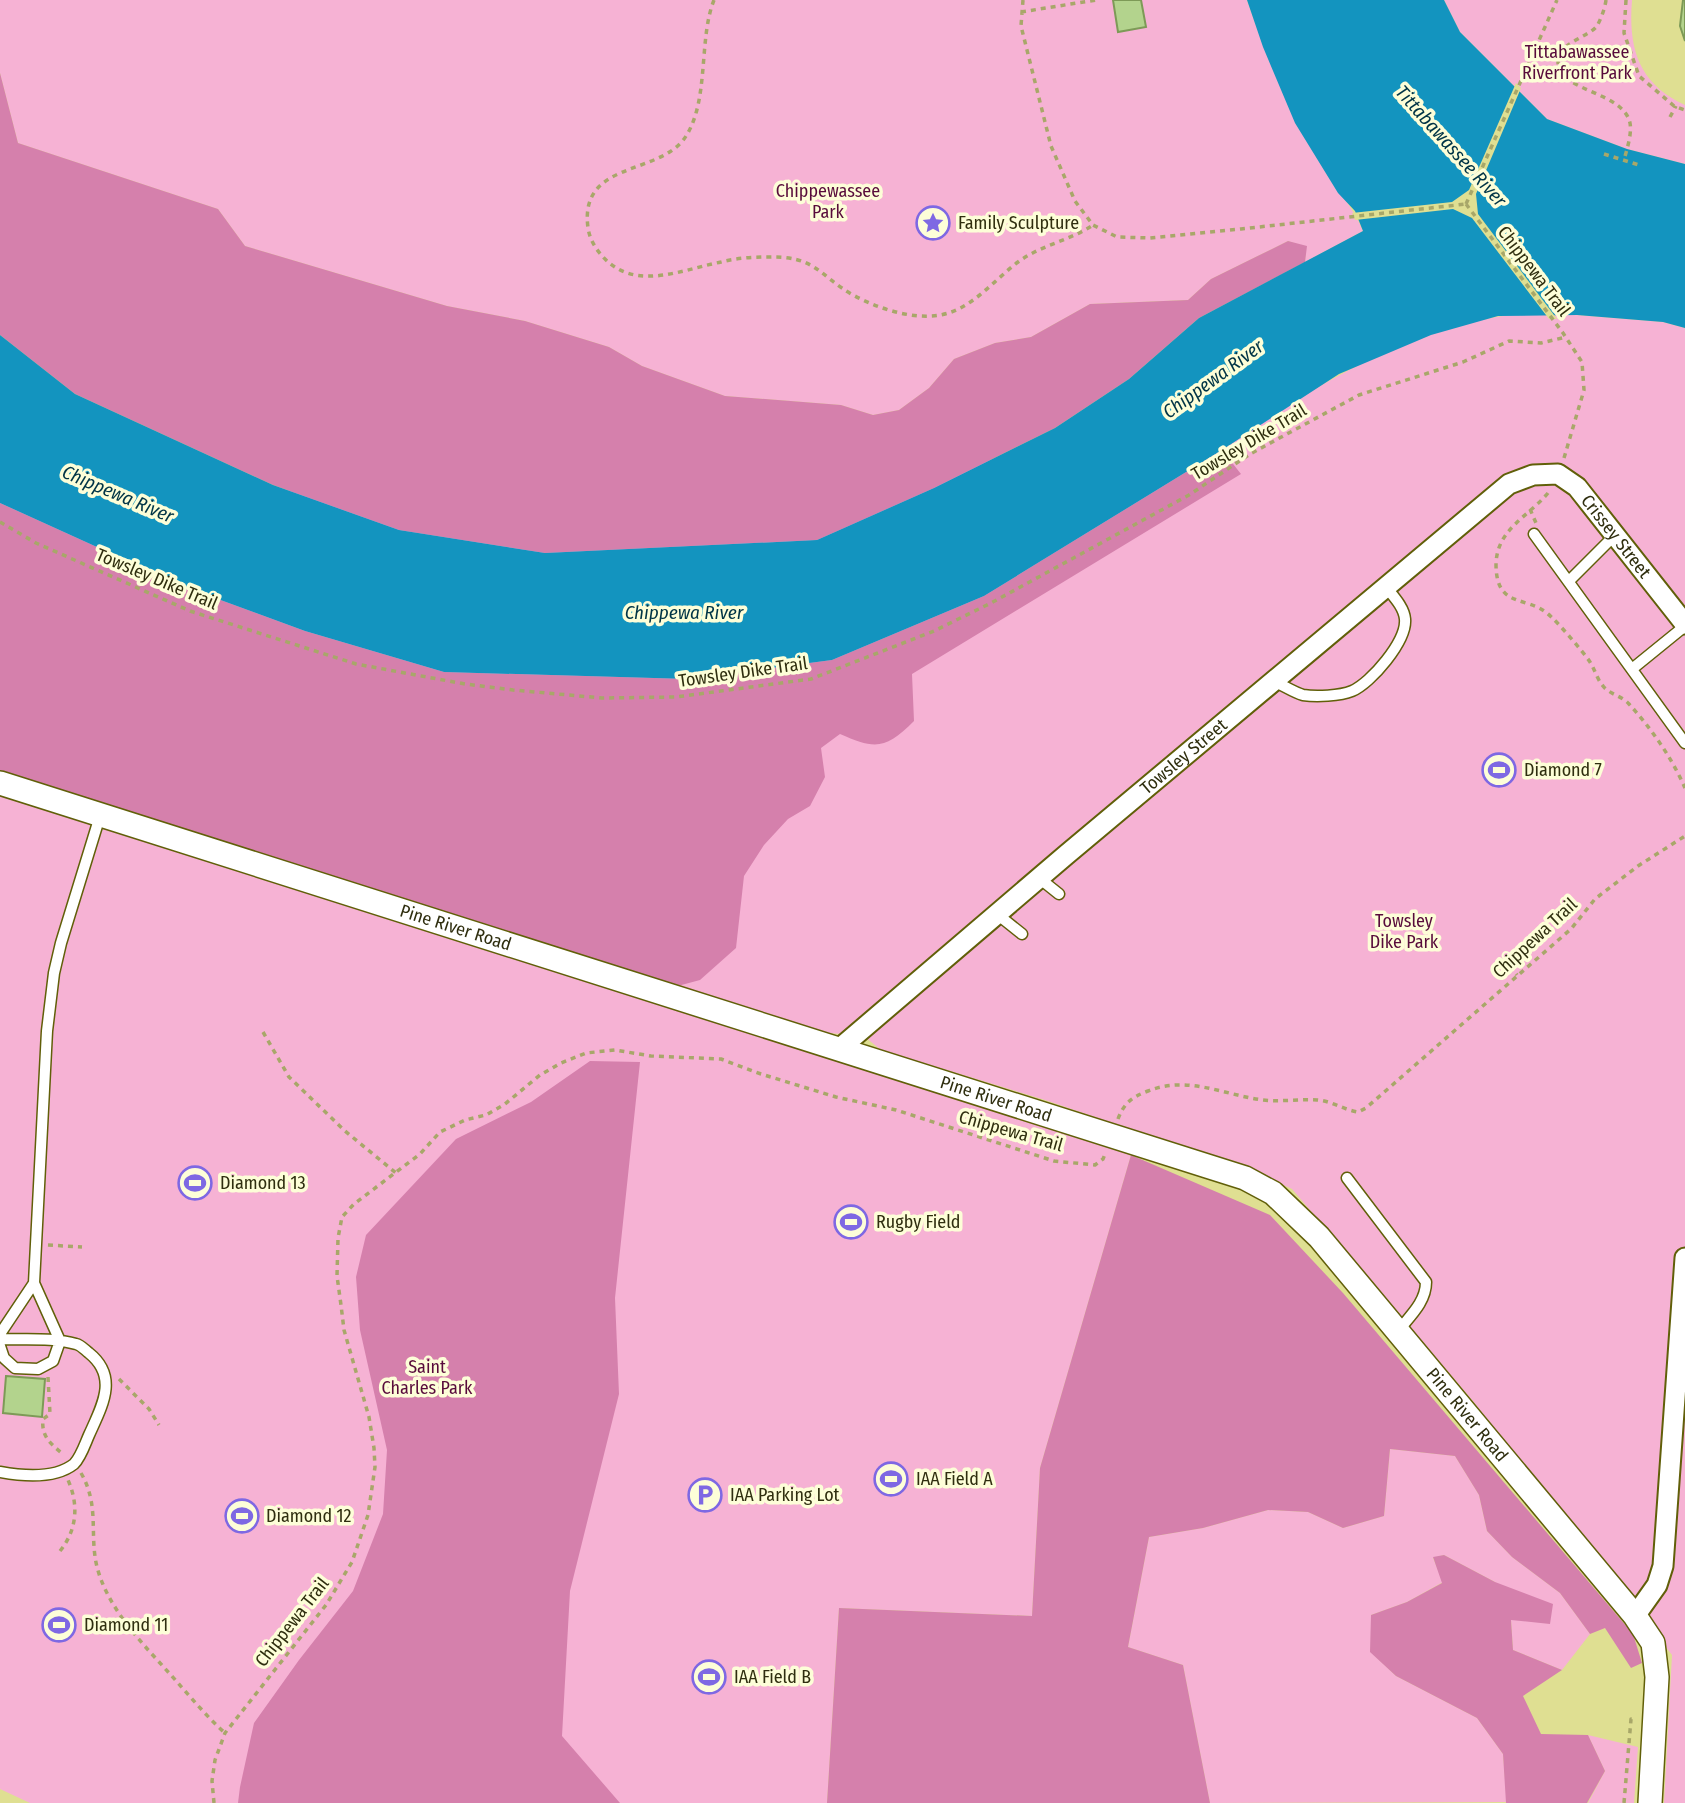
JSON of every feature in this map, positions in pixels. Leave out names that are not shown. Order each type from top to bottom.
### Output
[{"type":"street","name":"Crissey Street","points":[[1533,475],[1558,474],[1577,487],[1685,625]]},
{"type":"street","name":"Towsley Street","points":[[839,1049],[1509,484],[1533,475]]},
{"type":"street","name":"Pine River Road","points":[[0,783],[1245,1178],[1273,1192],[1319,1237],[1635,1616],[1653,1643],[1657,1677],[1650,1803]]},
{"type":"street","points":[[1635,1616],[1657,1586],[1664,1566],[1685,1258]]},
{"type":"lane","points":[[1534,534],[1685,743]]},
{"type":"lane","points":[[1569,581],[1614,536]]},
{"type":"lane","points":[[1273,681],[1304,695],[1330,695],[1353,691],[1389,660],[1406,620],[1400,606],[1386,587]]},
{"type":"lane","points":[[1632,669],[1685,625]]},
{"type":"lane","points":[[0,1346],[4,1358],[15,1368],[38,1369],[53,1361],[60,1341],[34,1283],[51,993],[61,943],[101,816]]},
{"type":"lane","points":[[1039,878],[1059,894]]},
{"type":"lane","points":[[996,915],[1022,934]]},
{"type":"lane","points":[[1348,1178],[1426,1282],[1426,1293],[1397,1332]]},
{"type":"lane","points":[[0,1472],[33,1475],[55,1473],[74,1463],[104,1403],[105,1372],[99,1361],[78,1344],[0,1336],[34,1283]]},
{"type":"path","points":[[714,0],[709,13],[699,95],[683,140],[663,154],[616,173],[598,188],[587,206],[588,230],[596,249],[612,266],[630,275],[656,277],[725,261],[768,257],[797,258],[821,270],[852,294],[887,309],[911,315],[939,315],[964,307],[1019,261],[1045,246],[1077,236],[1093,225]]},
{"type":"path","points":[[1023,0],[1021,26],[1051,146],[1075,201],[1093,225],[1117,237],[1150,238],[1466,204],[1557,0]]},
{"type":"path","points":[[1021,12],[1096,0]]},
{"type":"path","points":[[1606,0],[1596,26],[1562,49],[1558,60],[1560,71],[1574,83],[1610,100],[1627,114],[1631,126],[1624,160]]},
{"type":"path","points":[[1626,0],[1624,33],[1639,76],[1676,106],[1685,110]]},
{"type":"path","points":[[1670,117],[1676,106]]},
{"type":"path","points":[[1604,154],[1642,166]]},
{"type":"path","name":"Chippewa Trail","points":[[1466,204],[1565,335]]},
{"type":"path","name":"Towsley Dike Trail","points":[[0,522],[36,543],[190,611],[356,664],[513,690],[602,698],[676,697],[811,679],[934,631],[992,603],[1189,495],[1250,454],[1359,395],[1463,362],[1509,341],[1541,343],[1565,335]]},
{"type":"path","name":"Chippewa Trail","points":[[214,1803],[212,1781],[215,1760],[225,1733],[326,1605],[352,1562],[365,1528],[375,1467],[374,1448],[369,1417],[344,1330],[337,1276],[338,1238],[342,1217],[420,1154],[440,1132],[464,1120],[486,1115],[505,1104],[540,1075],[561,1063],[602,1049],[652,1056],[721,1059],[836,1097],[896,1110],[1054,1161],[1095,1165],[1103,1159],[1126,1102],[1158,1086],[1178,1084],[1211,1087],[1265,1101],[1317,1100],[1358,1112],[1366,1108],[1571,929],[1595,899],[1638,866],[1685,836]]},
{"type":"path","points":[[1510,966],[1517,975]]},
{"type":"path","points":[[263,1032],[289,1077],[345,1131],[396,1173]]},
{"type":"path","points":[[36,1245],[82,1247]]},
{"type":"path","points":[[99,1361],[149,1409],[159,1424]]},
{"type":"path","points":[[47,1364],[50,1414],[43,1419],[44,1436],[74,1463],[88,1484],[95,1518],[97,1564],[109,1596],[137,1637],[209,1719],[225,1733]]},
{"type":"path","points":[[60,1551],[73,1530],[75,1516],[70,1485],[63,1469]]},
{"type":"path","points":[[1624,1803],[1631,1719],[1655,1721]]},
{"type":"green space","name":"Chippewassee Park","points":[[0,0],[1247,0],[1271,63],[1299,124],[1363,231],[1305,262],[1306,247],[1288,241],[1211,279],[1188,300],[1090,304],[1031,337],[995,343],[954,359],[929,388],[899,410],[873,415],[841,405],[725,396],[642,366],[609,347],[525,321],[447,306],[245,246],[218,209],[18,143],[0,73]]},
{"type":"green space","name":"Tittabawassee Riverfront Park","points":[[1444,0],[1632,0],[1632,34],[1640,63],[1657,87],[1685,105],[1685,164],[1627,149],[1547,119],[1460,32]]},
{"type":"green space","points":[[0,73],[18,143],[218,209],[245,246],[447,306],[525,321],[609,347],[642,366],[725,396],[841,405],[873,415],[899,410],[929,388],[954,359],[995,343],[1031,337],[1090,304],[1188,300],[1211,279],[1288,241],[1307,246],[1305,262],[1199,318],[1129,379],[1055,428],[934,488],[817,540],[545,553],[399,530],[273,485],[75,394],[0,335]]},
{"type":"green space","name":"Towsley Dike Park","points":[[1506,315],[1577,315],[1663,322],[1685,328],[1685,1803],[1664,1803],[1672,1655],[1472,1400],[1292,1189],[1250,1170],[1045,1100],[881,1050],[854,1028],[842,1034],[827,1033],[0,771],[0,503],[1222,450],[1285,407],[1352,368],[1423,338]]},
{"type":"green space","points":[[1222,450],[1241,474],[912,674],[914,721],[896,737],[888,742],[872,744],[840,734],[821,748],[825,777],[810,806],[788,819],[764,845],[744,876],[736,948],[700,980],[674,987],[0,771],[0,503],[185,587],[305,631],[444,672],[688,679],[832,660],[984,596]]},
{"type":"green space","name":"Saint Charles Park","points":[[0,795],[1131,1155],[1040,1468],[1032,1616],[839,1608],[827,1803],[30,1803],[0,1789]]},
{"type":"green space","points":[[590,1061],[640,1062],[615,1298],[619,1394],[570,1591],[562,1736],[620,1803],[238,1803],[254,1723],[353,1591],[383,1514],[387,1450],[360,1330],[356,1277],[366,1235],[456,1139],[531,1102]]},
{"type":"green space","points":[[1131,1155],[1270,1215],[1343,1293],[1633,1634],[1642,1663],[1631,1668],[1605,1628],[1590,1634],[1560,1593],[1512,1557],[1487,1531],[1479,1495],[1455,1456],[1390,1449],[1384,1516],[1343,1528],[1308,1512],[1268,1510],[1203,1528],[1149,1537],[1128,1647],[1183,1665],[1210,1803],[827,1803],[839,1608],[1032,1616],[1040,1468]]},
{"type":"green space","points":[[1390,1449],[1455,1456],[1479,1495],[1487,1531],[1512,1557],[1560,1593],[1590,1634],[1562,1670],[1513,1650],[1511,1620],[1495,1582],[1444,1555],[1433,1558],[1443,1582],[1407,1602],[1371,1615],[1371,1652],[1396,1676],[1477,1718],[1503,1754],[1507,1802],[1210,1803],[1183,1665],[1128,1647],[1149,1537],[1203,1528],[1268,1510],[1308,1512],[1343,1528],[1384,1516]]},
{"type":"green space","points":[[1444,1555],[1495,1582],[1553,1604],[1550,1624],[1511,1620],[1513,1650],[1562,1670],[1523,1696],[1541,1734],[1588,1735],[1605,1771],[1587,1803],[1506,1803],[1503,1754],[1477,1718],[1396,1676],[1370,1652],[1371,1615],[1407,1602],[1442,1583],[1433,1557]]},
{"type":"green space","points":[[1588,1735],[1638,1747],[1634,1803],[1588,1803],[1605,1771]]},
{"type":"water","name":"Chippewa River","points":[[1247,0],[1444,0],[1460,32],[1547,119],[1627,149],[1685,164],[1685,328],[1663,322],[1577,315],[1498,316],[1431,335],[1339,374],[1222,450],[984,596],[832,660],[688,679],[444,672],[305,631],[185,587],[0,503],[0,335],[75,394],[273,485],[399,530],[545,553],[817,540],[934,488],[1055,428],[1129,379],[1199,318],[1363,231],[1355,211],[1338,193],[1295,123],[1263,47]]},
{"type":"pier","points":[[1516,83],[1521,88],[1476,194],[1478,214],[1557,319],[1549,319],[1472,218],[1453,209],[1355,220],[1352,213],[1452,202],[1469,190]]},
{"type":"building","points":[[1113,0],[1141,0],[1146,27],[1118,32]]},
{"type":"building","points":[[1685,0],[1685,41],[1680,26]]},
{"type":"building","points":[[6,1376],[45,1379],[42,1417],[3,1413]]},
{"type":"place","name":"Family Sculpture","points":[[933,223]]},
{"type":"place","name":"Diamond 7","points":[[1499,770]]},
{"type":"place","name":"Diamond 13","points":[[195,1183]]},
{"type":"place","name":"Rugby Field","points":[[851,1222]]},
{"type":"place","name":"IAA Field A","points":[[891,1479]]},
{"type":"place","name":"IAA Parking Lot","points":[[705,1495]]},
{"type":"place","name":"Diamond 12","points":[[242,1516]]},
{"type":"place","name":"Diamond 11","points":[[59,1625]]},
{"type":"place","name":"IAA Field B","points":[[709,1677]]},
{"type":"water label","name":"Tittabawassee River","points":[[1451,146]]}]
